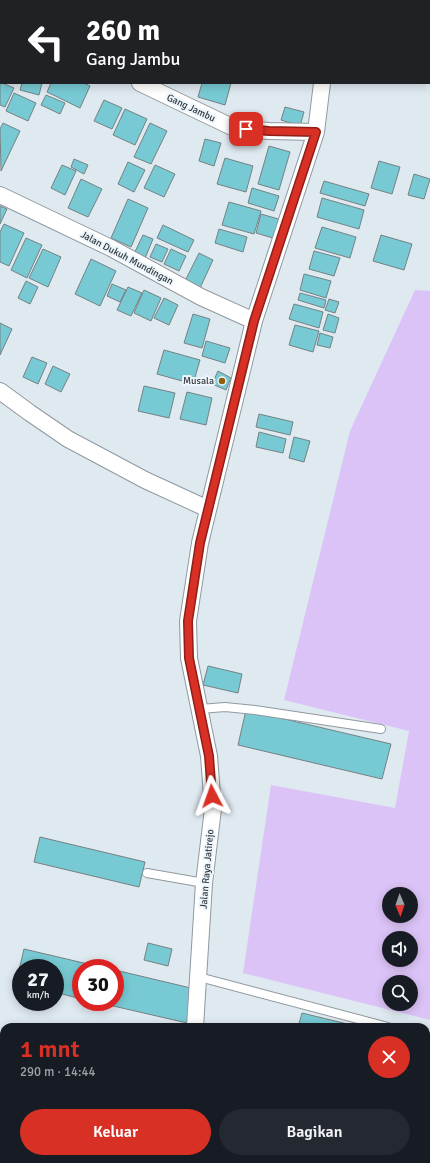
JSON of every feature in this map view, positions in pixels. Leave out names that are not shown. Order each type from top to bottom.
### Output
[{"type":"street","name":"Gang Jambu","points":[[142,84],[234,128],[269,131],[316,132]]},
{"type":"street","name":"Jalan Raya Jatirejo","points":[[195,1023],[204,883],[213,809],[209,756],[189,658],[188,621],[200,543],[254,321],[316,132],[322,84]]},
{"type":"street","name":"Jalan Dukuh Mundingan","points":[[0,194],[111,248],[201,297],[254,321]]},
{"type":"street","points":[[0,391],[68,439],[145,480],[208,509]]},
{"type":"lane","points":[[200,709],[225,707],[255,710],[381,729]]},
{"type":"lane","points":[[147,873],[204,883]]},
{"type":"lane","points":[[199,977],[373,1023]]},
{"type":"shaded area","points":[[415,290],[430,291],[430,1020],[394,1011],[418,1011],[418,975],[382,975],[382,1008],[243,973],[271,785],[395,808],[409,731],[284,700],[350,431]]},
{"type":"building","points":[[0,84],[5,84],[14,88],[5,107],[0,105]]},
{"type":"building","points":[[22,84],[42,84],[39,95],[20,90]]},
{"type":"building","points":[[51,84],[86,84],[90,86],[80,108],[47,92]]},
{"type":"building","points":[[202,84],[231,84],[225,105],[198,97]]},
{"type":"building","points":[[14,93],[36,103],[28,121],[6,111]]},
{"type":"building","points":[[46,95],[65,103],[60,114],[41,105]]},
{"type":"building","points":[[104,100],[122,108],[112,129],[94,121]]},
{"type":"building","points":[[285,107],[304,112],[300,126],[281,120]]},
{"type":"building","points":[[125,109],[147,119],[135,145],[113,135]]},
{"type":"building","points":[[3,123],[20,131],[1,171],[0,129]]},
{"type":"building","points":[[150,123],[167,131],[151,164],[134,157]]},
{"type":"building","points":[[205,139],[221,143],[214,166],[199,161]]},
{"type":"building","points":[[269,146],[290,152],[279,190],[258,184]]},
{"type":"building","points":[[225,158],[253,166],[246,192],[217,184]]},
{"type":"building","points":[[74,159],[88,165],[84,174],[71,167]]},
{"type":"building","points":[[379,161],[400,167],[392,194],[371,188]]},
{"type":"building","points":[[128,162],[145,170],[134,192],[118,184]]},
{"type":"building","points":[[62,165],[76,171],[65,195],[51,188]]},
{"type":"building","points":[[155,165],[175,174],[164,197],[144,188]]},
{"type":"building","points":[[414,174],[430,179],[424,199],[408,195]]},
{"type":"building","points":[[81,179],[102,189],[88,217],[68,208]]},
{"type":"building","points":[[324,181],[369,194],[365,206],[320,193]]},
{"type":"building","points":[[252,188],[279,196],[274,211],[248,203]]},
{"type":"building","points":[[322,198],[364,210],[359,229],[317,217]]},
{"type":"building","points":[[128,199],[148,208],[131,247],[111,238]]},
{"type":"building","points":[[229,202],[261,211],[254,234],[222,225]]},
{"type":"building","points":[[0,206],[7,209],[0,224]]},
{"type":"building","points":[[261,214],[282,220],[276,239],[256,233]]},
{"type":"building","points":[[4,224],[24,233],[9,266],[0,262],[0,232]]},
{"type":"building","points":[[163,225],[194,240],[188,252],[157,238]]},
{"type":"building","points":[[322,227],[356,237],[350,258],[315,248]]},
{"type":"building","points":[[219,229],[247,237],[243,252],[215,243]]},
{"type":"building","points":[[143,235],[153,239],[143,263],[132,258]]},
{"type":"building","points":[[381,235],[412,244],[404,270],[373,261]]},
{"type":"building","points":[[26,238],[42,245],[27,278],[11,270]]},
{"type":"building","points":[[156,244],[168,249],[162,262],[150,257]]},
{"type":"building","points":[[43,249],[61,257],[48,287],[29,278]]},
{"type":"building","points":[[171,249],[186,256],[179,271],[164,264]]},
{"type":"building","points":[[314,251],[340,258],[334,276],[309,269]]},
{"type":"building","points":[[199,253],[213,260],[200,288],[185,281]]},
{"type":"building","points":[[91,259],[116,271],[100,306],[75,294]]},
{"type":"building","points":[[304,274],[331,281],[326,298],[300,290]]},
{"type":"building","points":[[26,281],[38,287],[30,304],[18,298]]},
{"type":"building","points":[[112,284],[126,290],[120,302],[107,296]]},
{"type":"building","points":[[128,287],[142,293],[131,316],[117,310]]},
{"type":"building","points":[[144,290],[161,298],[151,321],[134,313]]},
{"type":"building","points":[[300,293],[326,300],[324,308],[298,300]]},
{"type":"building","points":[[164,298],[178,305],[169,325],[154,318]]},
{"type":"building","points":[[329,299],[339,302],[335,313],[325,310]]},
{"type":"building","points":[[294,304],[323,312],[319,328],[289,319]]},
{"type":"building","points":[[193,314],[210,319],[202,348],[184,343]]},
{"type":"building","points":[[328,314],[339,318],[335,333],[323,330]]},
{"type":"building","points":[[0,323],[12,329],[0,355]]},
{"type":"building","points":[[295,325],[319,331],[313,352],[289,345]]},
{"type":"building","points":[[320,333],[333,337],[330,348],[317,345]]},
{"type":"building","points":[[206,341],[230,348],[225,363],[202,356]]},
{"type":"building","points":[[164,350],[200,360],[193,384],[157,374]]},
{"type":"building","points":[[32,357],[47,363],[38,384],[23,377]]},
{"type":"building","points":[[53,366],[70,374],[61,392],[45,384]]},
{"type":"building","name":"Musala","points":[[218,371],[231,378],[226,390],[212,384]]},
{"type":"building","points":[[144,386],[175,393],[169,418],[138,411]]},
{"type":"building","points":[[187,392],[212,398],[206,425],[180,419]]},
{"type":"building","points":[[259,414],[293,422],[290,435],[256,427]]},
{"type":"building","points":[[259,432],[286,439],[283,453],[256,447]]},
{"type":"building","points":[[294,437],[310,441],[304,462],[289,458]]},
{"type":"building","points":[[208,666],[242,674],[238,693],[203,685]]},
{"type":"building","points":[[246,710],[391,744],[382,779],[238,745]]},
{"type":"building","points":[[40,837],[145,862],[139,887],[34,862]]},
{"type":"building","points":[[148,943],[172,949],[168,966],[144,960]]},
{"type":"building","points":[[24,949],[72,960],[72,997],[64,994],[64,959],[22,959]]},
{"type":"building","points":[[124,972],[195,989],[187,1023],[124,1008]]},
{"type":"building","points":[[302,1013],[343,1023],[299,1023]]},
{"type":"place","name":"Musala","points":[[222,381]]},
{"type":"route","points":[[212,796],[209,756],[189,658],[188,621],[200,543],[254,321],[316,132],[246,129]]}]
